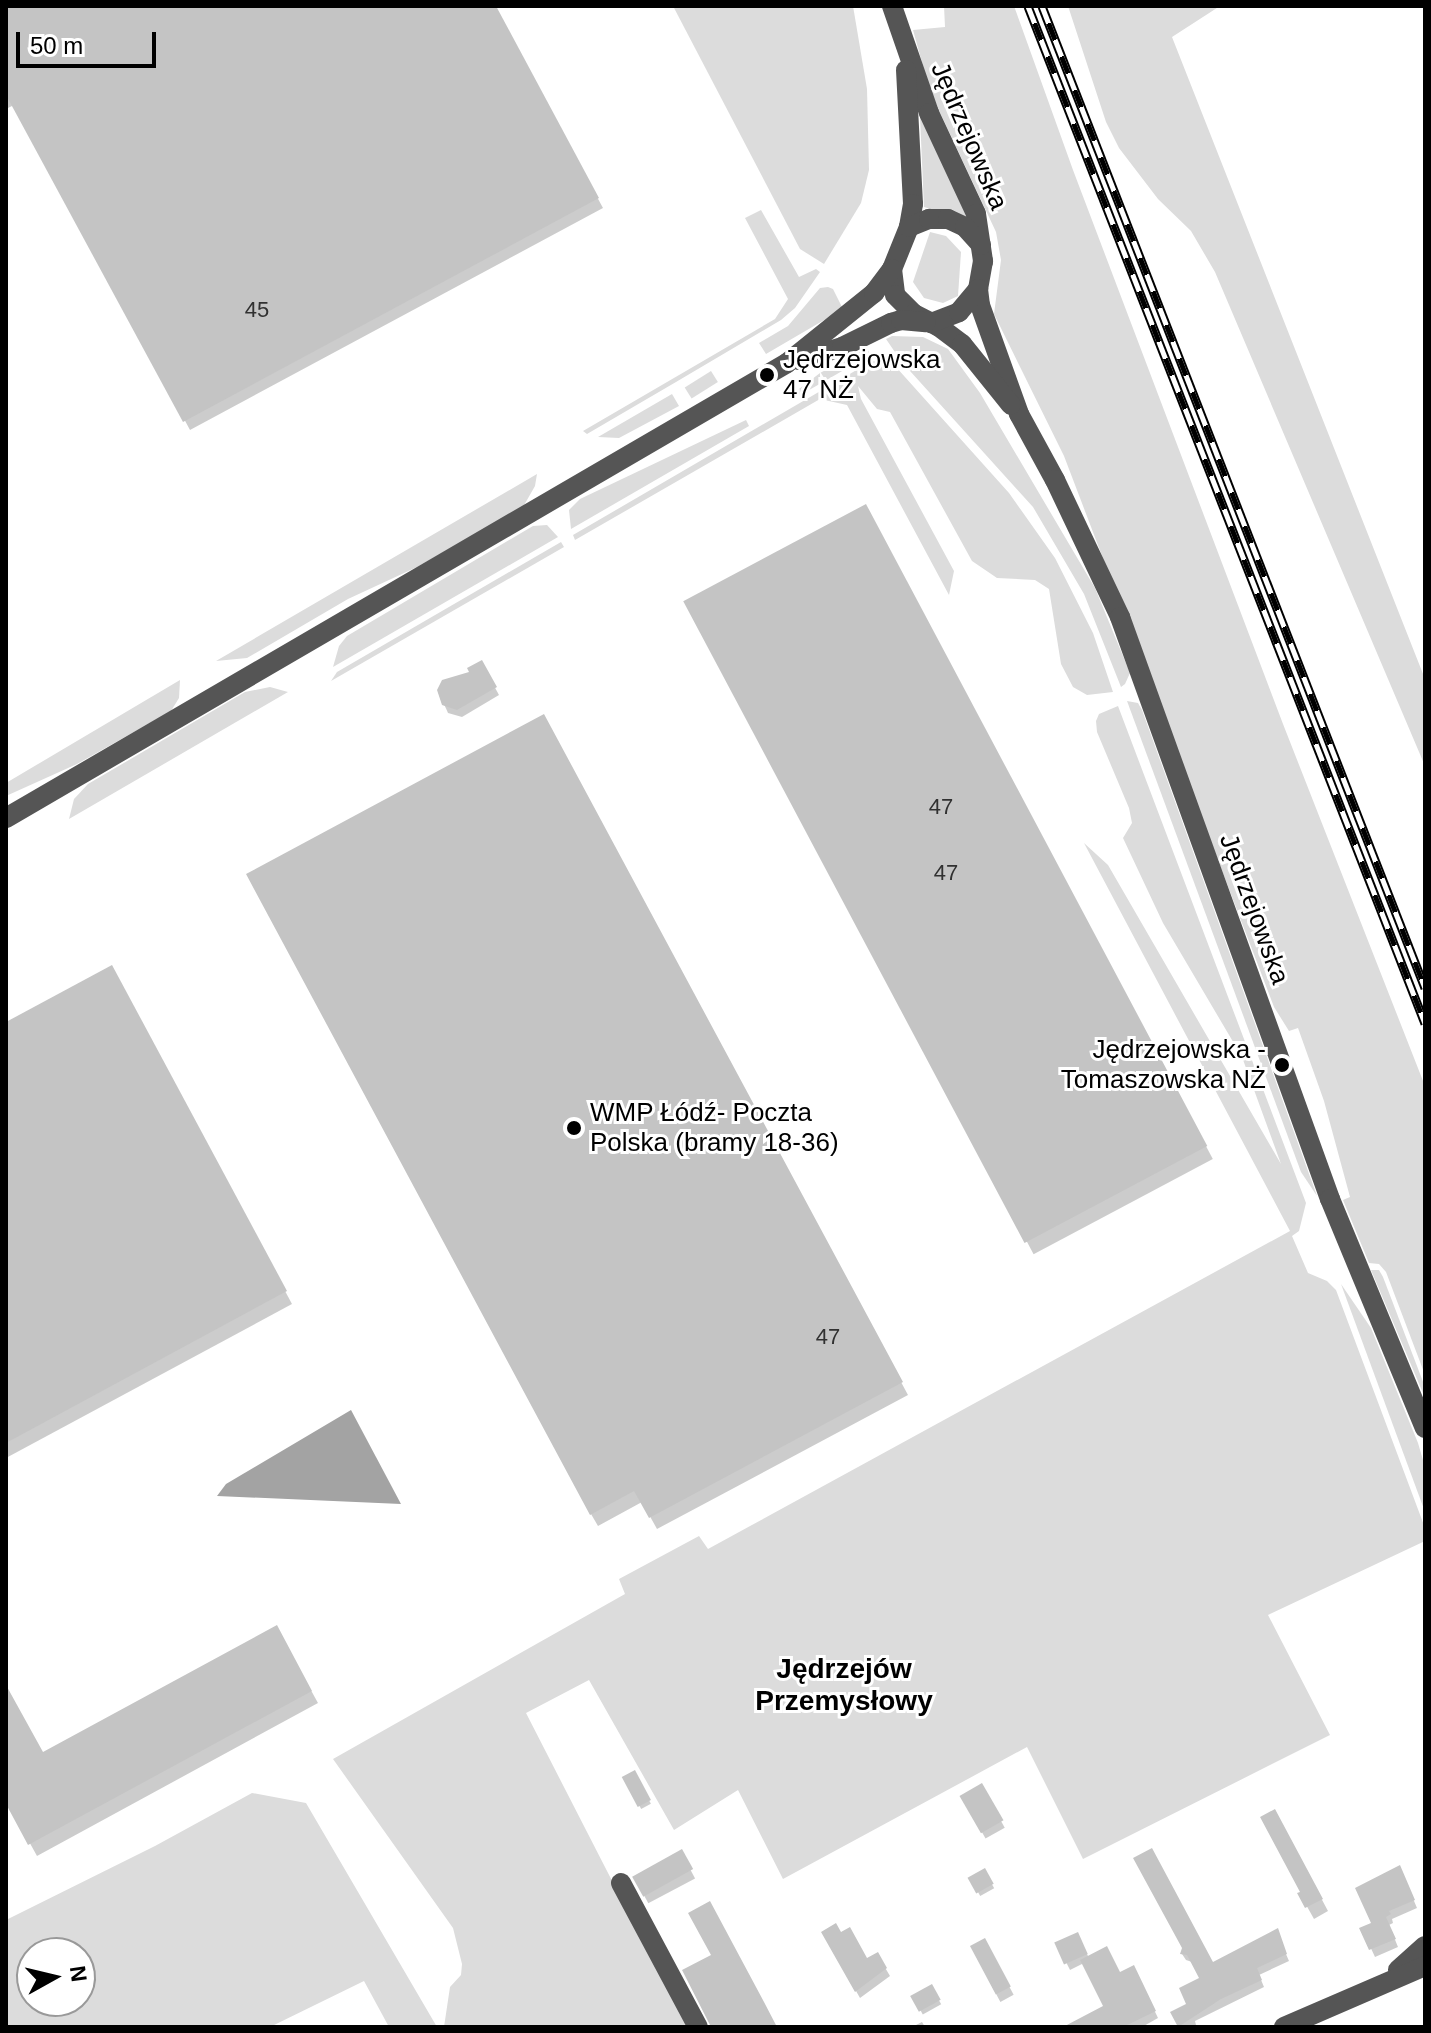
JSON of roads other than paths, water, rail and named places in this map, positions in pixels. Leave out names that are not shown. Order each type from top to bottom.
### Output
[{"type":"street","name":"Jędrzejowska","points":[[892,6],[929,113],[976,214],[982,247],[978,289],[983,316],[1019,414],[1061,492],[1120,617],[1330,1199],[1425,1428]]},
{"type":"street","name":"Jędrzejowska","points":[[904,46],[913,168],[909,227],[892,269],[892,285],[901,304],[962,344],[1019,414]]},
{"type":"street","name":"Jędrzejowska","points":[[909,227],[929,219],[948,219],[973,233],[982,247]]},
{"type":"street","points":[[6,818],[787,363],[874,293],[892,269]]},
{"type":"street","points":[[787,363],[842,347],[901,320],[931,323],[959,312],[978,289]]},
{"type":"street","points":[[621,1883],[698,2027]]},
{"type":"street","points":[[1378,1984],[1425,1946]]},
{"type":"street","points":[[1284,2027],[1425,1966]]},
{"type":"railway","points":[[1028,6],[1425,1023]]},
{"type":"railway","points":[[1042,6],[1425,988]]},
{"type":"place","name":"Jędrzejowska 47 NŻ","points":[[767,375]]},
{"type":"place","name":"Jędrzejowska - Tomaszowska NŻ","points":[[1282,1065]]},
{"type":"place","name":"WMP Łódź- Poczta Polska (bramy 18-36)","points":[[574,1128]]},
{"type":"district","name":"Jędrzejów Przemysłowy","points":[[844,1685]]}]
